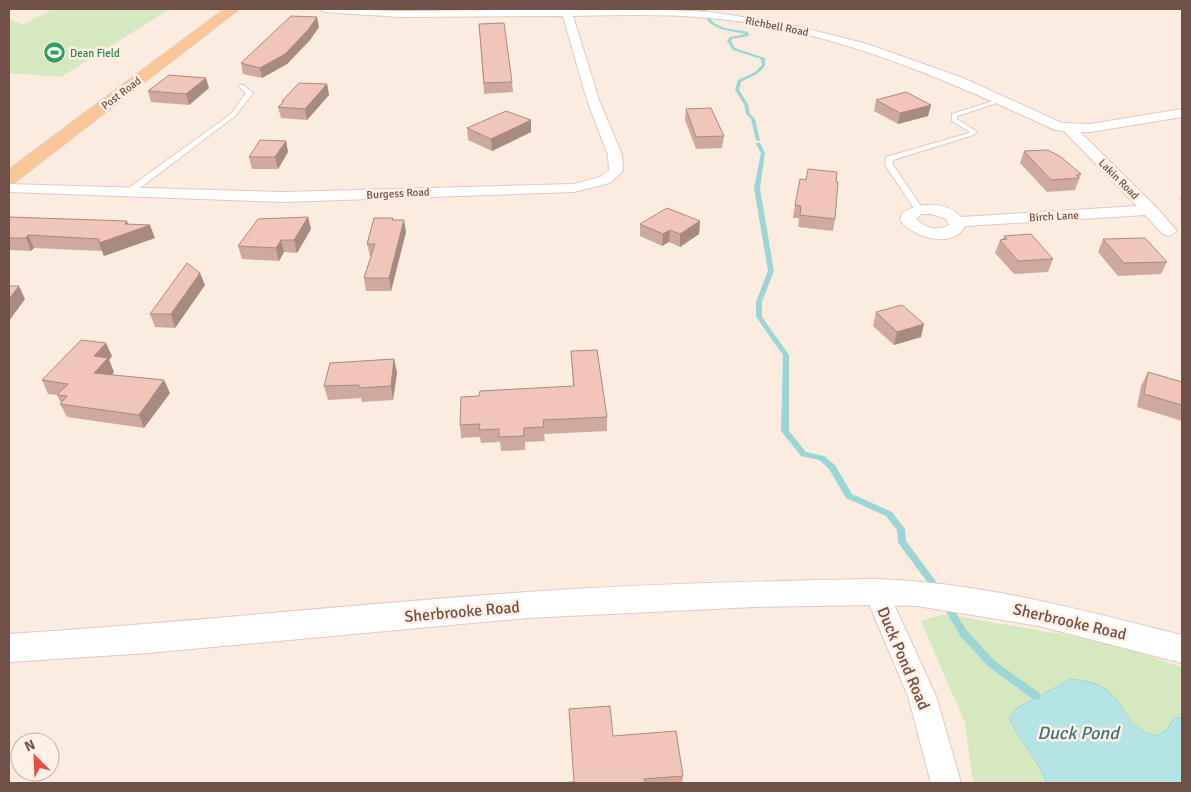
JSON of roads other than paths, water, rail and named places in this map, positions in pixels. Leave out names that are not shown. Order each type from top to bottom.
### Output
[{"type":"main road","name":"Post Road","points":[[9,178],[233,9]]},
{"type":"street","name":"Richbell Road","points":[[324,9],[400,14],[566,10],[711,15],[800,30],[862,46],[959,81],[1048,123],[1068,128],[1090,128],[1182,113]]},
{"type":"street","points":[[727,9],[738,19]]},
{"type":"street","name":"Burgess Road","points":[[9,188],[284,197],[574,188],[605,180],[616,171],[615,155],[593,100],[566,10]]},
{"type":"street","name":"Lakin Road","points":[[1068,128],[1151,210],[1169,231]]},
{"type":"street","points":[[919,209],[943,211],[958,222]]},
{"type":"street","name":"Birch Lane","points":[[919,209],[908,216],[908,220],[917,228],[924,231],[947,233],[957,228],[958,222],[1151,210]]},
{"type":"street","name":"Sherbrooke Road","points":[[9,648],[148,639],[528,605],[754,594],[876,592],[917,593],[1039,613],[1182,649]]},
{"type":"street","name":"Duck Pond Road","points":[[876,592],[922,696],[946,783]]},
{"type":"lane","points":[[129,192],[233,115],[250,93],[241,86]]},
{"type":"lane","points":[[919,209],[889,165],[889,159],[971,134],[974,132],[954,120],[954,115],[1002,100]]},
{"type":"water","name":"Duck Pond","points":[[1071,679],[1090,682],[1104,688],[1115,697],[1127,716],[1137,727],[1155,736],[1167,730],[1174,718],[1182,718],[1182,783],[1047,783],[1039,766],[1009,718],[1017,708]]},
{"type":"waterway","points":[[700,9],[705,11],[707,17],[715,25],[747,33],[748,35],[731,38],[729,41],[734,49],[763,58],[764,65],[756,73],[739,81],[737,90],[746,104],[748,114],[753,119],[758,140]]},
{"type":"waterway","points":[[758,144],[763,153],[757,188],[771,271],[759,302],[759,317],[786,355],[785,431],[804,454],[821,458],[832,467],[849,496],[889,514],[901,529],[902,542],[937,589]]},
{"type":"waterway","points":[[946,605],[964,634],[992,664],[1036,696]]},
{"type":"place","name":"Dean Field","points":[[54,53]]}]
